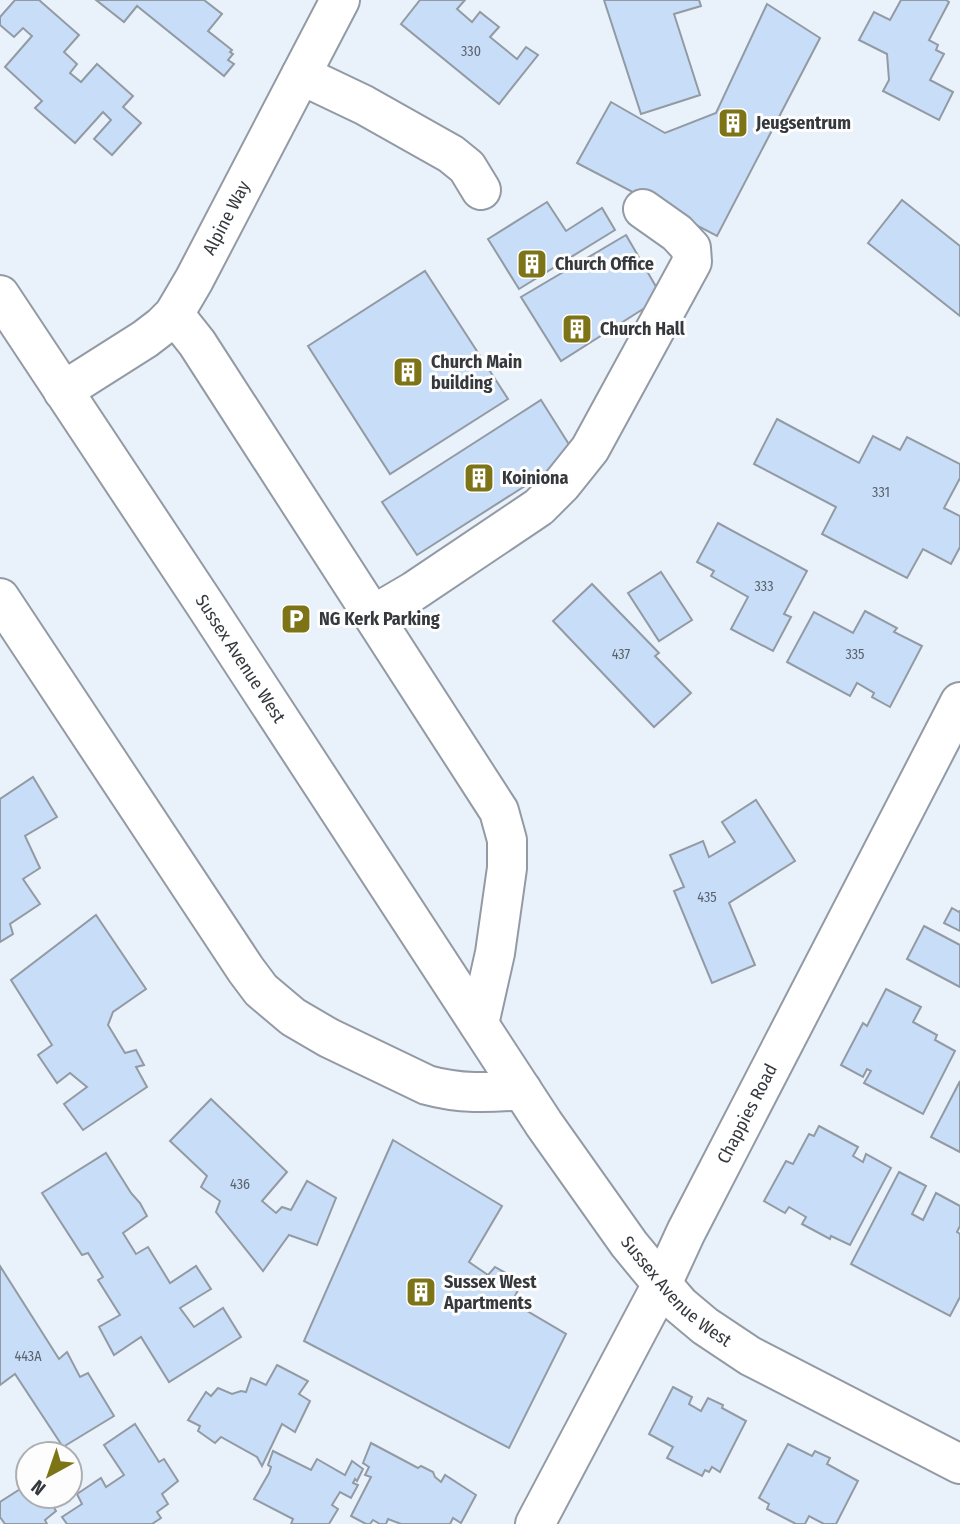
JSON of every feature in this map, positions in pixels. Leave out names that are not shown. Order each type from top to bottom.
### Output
[{"type":"street","name":"Alpine Way","points":[[63,391],[145,339],[174,314],[340,0]]},
{"type":"street","points":[[300,75],[364,105],[451,154],[467,167],[481,190]]},
{"type":"street","points":[[373,615],[414,591],[538,507],[562,484],[590,449],[692,262],[691,248],[677,233],[643,209]]},
{"type":"street","name":"Sussex Avenue West","points":[[0,295],[522,1090],[629,1244],[680,1305],[713,1332],[750,1356],[960,1464]]},
{"type":"street","points":[[174,314],[197,344],[499,811],[506,830],[508,848],[504,892],[495,953],[479,1024]]},
{"type":"street","points":[[0,598],[246,970],[270,999],[293,1017],[329,1038],[427,1085],[463,1092],[522,1090]]},
{"type":"street","name":"Chappies Road","points":[[535,1524],[662,1284],[686,1232],[960,702]]},
{"type":"building","points":[[15,0],[39,0],[79,35],[64,52],[77,64],[70,73],[81,82],[97,64],[133,96],[123,107],[141,123],[112,155],[94,139],[111,120],[103,112],[75,143],[35,108],[42,101],[5,67],[32,36],[23,28],[14,37],[0,25],[0,17]]},
{"type":"building","points":[[96,0],[204,0],[222,14],[208,31],[232,50],[230,52],[233,54],[228,60],[234,64],[224,76],[137,6],[124,22]]},
{"type":"building","points":[[420,0],[465,0],[457,9],[472,22],[480,12],[499,27],[490,37],[517,59],[526,47],[538,55],[499,104],[401,24]]},
{"type":"building","points":[[604,0],[699,0],[701,6],[674,14],[700,95],[641,114]]},
{"type":"building","points":[[901,0],[949,2],[929,40],[938,45],[936,50],[944,54],[930,80],[953,92],[939,120],[883,91],[889,80],[887,54],[859,40],[874,12],[890,20]]},
{"type":"building","name":"Jeugsentrum","points":[[767,4],[820,38],[717,236],[577,163],[611,102],[665,133],[716,113]]},
{"type":"building","points":[[902,200],[960,246],[960,316],[868,243]]},
{"type":"building","name":"Church Office","points":[[547,202],[566,231],[602,208],[615,230],[519,289],[488,239]]},
{"type":"building","name":"Church Hall","points":[[626,235],[662,297],[561,361],[521,297]]},
{"type":"building","name":"Church Main building","points":[[425,271],[508,399],[390,474],[308,346]]},
{"type":"building","name":"Koiniona","points":[[541,400],[575,454],[417,555],[382,502]]},
{"type":"building","points":[[777,419],[859,463],[873,436],[900,450],[907,437],[960,464],[960,478],[944,508],[960,516],[960,547],[951,564],[923,549],[907,578],[822,534],[836,507],[754,464]]},
{"type":"building","points":[[718,523],[807,571],[784,614],[791,617],[773,651],[731,629],[748,597],[711,576],[714,571],[697,562]]},
{"type":"building","points":[[661,572],[692,620],[659,641],[628,593]]},
{"type":"building","points":[[592,584],[659,653],[655,656],[691,693],[654,727],[553,621]]},
{"type":"building","points":[[865,611],[897,628],[894,632],[922,646],[890,707],[872,697],[874,693],[857,683],[850,696],[787,662],[814,612],[853,633]]},
{"type":"building","points":[[33,777],[57,817],[25,836],[40,868],[23,879],[40,904],[10,924],[13,934],[0,942],[0,799]]},
{"type":"building","points":[[756,800],[795,861],[729,903],[755,965],[712,983],[674,891],[684,887],[670,855],[703,841],[709,857],[735,842],[722,822]]},
{"type":"building","points":[[952,908],[960,911],[960,931],[944,923]]},
{"type":"building","points":[[96,915],[146,989],[113,1012],[108,1025],[125,1053],[136,1050],[144,1065],[136,1067],[147,1087],[83,1130],[64,1104],[87,1087],[70,1073],[57,1083],[38,1055],[52,1045],[11,980]]},
{"type":"building","points":[[924,926],[960,945],[960,987],[907,959]]},
{"type":"building","points":[[886,989],[921,1007],[913,1022],[937,1035],[935,1040],[955,1051],[923,1114],[864,1083],[871,1071],[867,1069],[863,1077],[841,1065],[863,1023],[867,1026]]},
{"type":"building","points":[[960,1081],[960,1152],[931,1137]]},
{"type":"building","points":[[211,1099],[287,1172],[262,1201],[276,1213],[282,1207],[291,1210],[307,1181],[336,1198],[317,1245],[289,1235],[263,1271],[216,1212],[220,1201],[201,1187],[207,1176],[170,1141]]},
{"type":"building","points":[[819,1126],[858,1147],[853,1156],[863,1162],[866,1154],[891,1168],[850,1245],[831,1236],[830,1239],[802,1224],[806,1217],[789,1207],[785,1213],[764,1201],[786,1161],[793,1164],[809,1134],[814,1136]]},
{"type":"building","name":"Sussex West Apartments","points":[[393,1140],[502,1206],[469,1262],[488,1275],[495,1267],[522,1282],[512,1302],[566,1334],[509,1448],[304,1341]]},
{"type":"building","points":[[106,1153],[147,1216],[123,1233],[136,1254],[148,1247],[170,1283],[196,1266],[211,1289],[180,1308],[194,1327],[223,1308],[241,1337],[169,1382],[141,1337],[114,1355],[99,1327],[120,1315],[98,1280],[103,1277],[88,1253],[82,1255],[42,1193]]},
{"type":"building","points":[[899,1172],[926,1186],[912,1214],[923,1220],[936,1193],[960,1206],[960,1226],[957,1232],[960,1234],[960,1297],[950,1316],[851,1264]]},
{"type":"building","points":[[0,1266],[59,1359],[67,1352],[80,1377],[88,1373],[114,1416],[75,1440],[58,1440],[15,1374],[0,1385]]},
{"type":"building","points":[[277,1365],[308,1381],[299,1394],[310,1401],[295,1432],[282,1424],[262,1466],[257,1457],[221,1437],[215,1443],[198,1431],[200,1426],[188,1420],[206,1392],[211,1396],[218,1388],[232,1394],[246,1392],[251,1378],[266,1385]]},
{"type":"building","points":[[673,1387],[692,1397],[689,1404],[701,1411],[708,1398],[746,1421],[720,1472],[712,1467],[709,1472],[705,1470],[702,1476],[667,1458],[673,1447],[649,1434]]},
{"type":"building","points":[[135,1424],[159,1462],[164,1459],[178,1481],[162,1494],[168,1504],[157,1512],[161,1518],[152,1524],[67,1524],[62,1517],[73,1510],[84,1510],[84,1489],[101,1478],[106,1487],[124,1475],[104,1445]]},
{"type":"building","points":[[371,1443],[418,1468],[421,1466],[433,1472],[441,1482],[445,1475],[476,1495],[461,1523],[453,1518],[450,1524],[401,1524],[388,1519],[386,1524],[373,1520],[366,1524],[351,1516],[371,1477],[365,1475],[369,1467],[363,1463]]},
{"type":"building","points":[[788,1444],[812,1456],[815,1451],[830,1458],[827,1464],[858,1481],[836,1524],[824,1524],[809,1516],[805,1524],[796,1524],[767,1509],[769,1504],[759,1498]]},
{"type":"building","points":[[273,1451],[311,1470],[317,1459],[345,1475],[352,1461],[363,1469],[353,1483],[358,1485],[351,1498],[340,1492],[332,1505],[338,1509],[329,1524],[291,1524],[293,1519],[254,1499],[269,1473],[271,1467],[268,1465]]},
{"type":"building","points":[[14,1493],[14,1510],[56,1511],[45,1520],[47,1524],[5,1524],[0,1517],[0,1502]]},
{"type":"place","name":"Jeugsentrum","points":[[733,123]]},
{"type":"place","name":"Church Office","points":[[532,264]]},
{"type":"place","name":"Church Hall","points":[[577,329]]},
{"type":"place","name":"Church Main building","points":[[408,372]]},
{"type":"place","name":"Koiniona","points":[[479,478]]},
{"type":"place","name":"NG Kerk Parking","points":[[296,619]]},
{"type":"place","name":"Sussex West Apartments","points":[[421,1292]]}]
